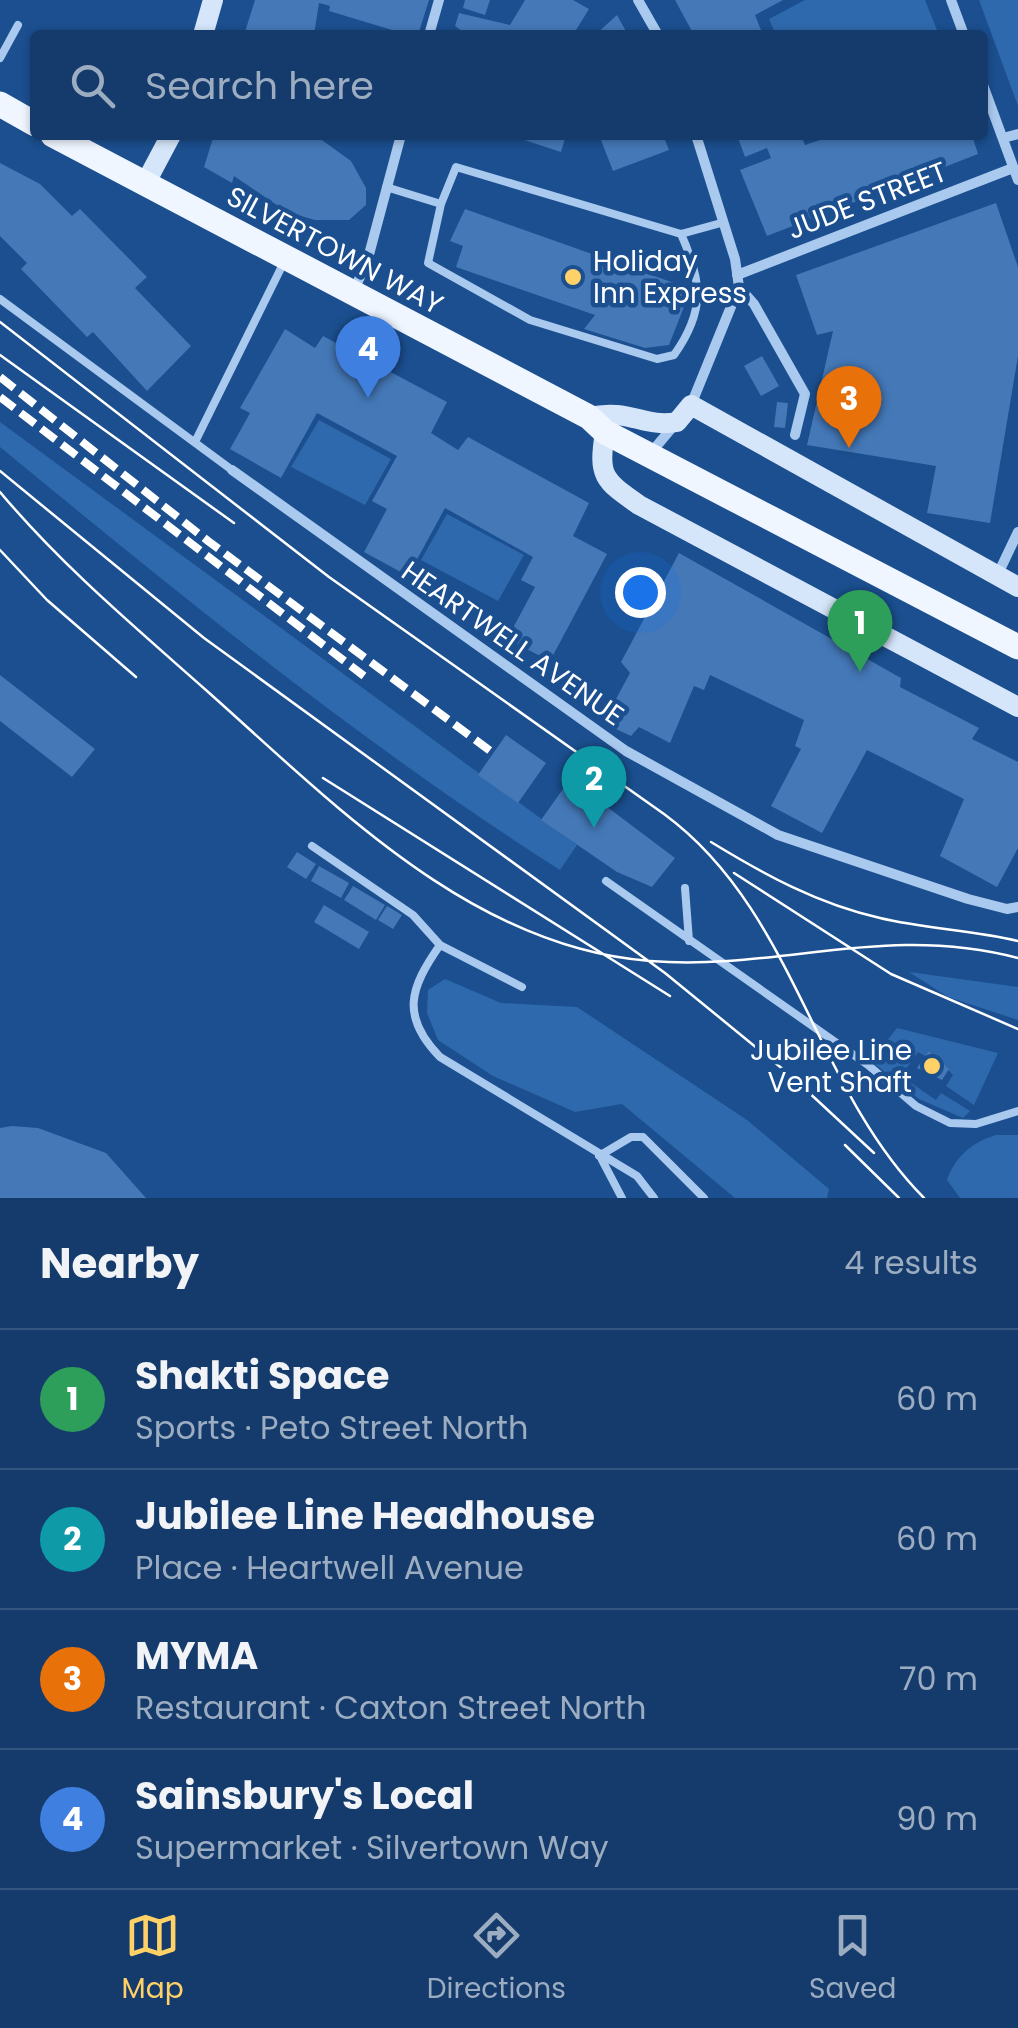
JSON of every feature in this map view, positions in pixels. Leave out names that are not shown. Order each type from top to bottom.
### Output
[{"type":"main road","points":[[0,104],[30,121]]},
{"type":"main road","name":"SILVERTOWN WAY","points":[[62,140],[1018,647]]},
{"type":"street","points":[[204,30],[213,0]]},
{"type":"street","points":[[430,30],[439,0]]},
{"type":"street","points":[[638,0],[655,30]]},
{"type":"street","points":[[952,0],[962,30]]},
{"type":"street","points":[[988,98],[1018,180]]},
{"type":"street","points":[[1003,138],[1018,134]]},
{"type":"street","points":[[145,184],[168,140]]},
{"type":"street","points":[[352,293],[367,262],[400,140]]},
{"type":"street","points":[[697,140],[738,281],[805,394],[796,435]]},
{"type":"street","name":"JUDE STREET","points":[[738,281],[1014,168]]},
{"type":"street","points":[[649,454],[691,404],[738,281]]},
{"type":"street","points":[[691,404],[1018,587]]},
{"type":"street","name":"SILVERTOWN WAY","points":[[597,424],[617,410],[652,422],[677,422]]},
{"type":"street","points":[[597,424],[604,477],[639,505],[1018,707]]},
{"type":"street","name":"HEARTWELL AVENUE","points":[[232,470],[626,751],[778,835],[968,899],[1007,909],[1018,907]]},
{"type":"street","points":[[997,577],[1018,532]]},
{"type":"lane","points":[[0,58],[18,25]]},
{"type":"lane","points":[[680,234],[698,272],[700,294],[684,341],[674,355],[657,359],[530,320],[428,263],[441,204],[456,168],[680,234],[721,223]]},
{"type":"lane","points":[[386,187],[441,204]]},
{"type":"lane","points":[[195,442],[286,259]]},
{"type":"lane","name":"HEARTWELL AVENUE","points":[[0,299],[232,470]]},
{"type":"lane","points":[[312,846],[414,915],[440,944],[522,987]]},
{"type":"lane","points":[[606,881],[870,1067],[916,1106],[958,1123],[976,1124],[1018,1111]]},
{"type":"lane","points":[[685,888],[688,941]]},
{"type":"lane","points":[[440,944],[421,971],[413,996],[415,1023],[425,1041],[440,1057],[648,1187],[654,1198]]},
{"type":"lane","points":[[600,1156],[631,1136],[643,1137],[704,1198]]},
{"type":"lane","points":[[600,1156],[621,1196]]},
{"type":"shaded area","points":[[805,0],[925,0],[937,30],[774,30],[769,19]]},
{"type":"shaded area","points":[[979,0],[1018,0],[1018,106]]},
{"type":"shaded area","points":[[319,420],[391,459],[365,505],[291,467]]},
{"type":"shaded area","points":[[0,422],[577,845],[560,870],[414,772],[205,613],[0,447]]},
{"type":"shaded area","points":[[447,514],[524,555],[498,601],[421,560]]},
{"type":"shaded area","points":[[909,972],[1018,987],[1018,1020],[948,997]]},
{"type":"shaded area","points":[[445,979],[501,1003],[577,1007],[747,1120],[829,1189],[827,1198],[735,1198],[622,1104],[575,1112],[493,1076],[438,1040],[427,1013],[428,990]]},
{"type":"shaded area","points":[[897,1028],[998,1053],[974,1105],[946,1086],[953,1075],[930,1051],[925,1056],[918,1052],[901,1076],[936,1100],[941,1093],[970,1111],[963,1118],[919,1099],[871,1061]]},
{"type":"shaded area","points":[[996,1135],[1018,1135],[1018,1198],[960,1198],[947,1180],[955,1164],[972,1146]]},
{"type":"building","points":[[255,0],[429,0],[420,30],[392,30],[329,11],[330,6],[319,3],[315,30],[246,30]]},
{"type":"building","points":[[465,0],[490,0],[485,15],[463,8]]},
{"type":"building","points":[[525,0],[573,0],[589,9],[576,30],[460,30],[455,26],[459,13],[510,25]]},
{"type":"building","points":[[675,0],[783,0],[755,15],[761,30],[691,30]]},
{"type":"building","points":[[617,15],[625,30],[600,30]]},
{"type":"building","points":[[212,140],[322,140],[351,161],[366,188],[366,205],[349,220],[315,220],[287,212],[234,176],[232,183],[204,167]]},
{"type":"building","points":[[524,140],[565,140],[561,152]]},
{"type":"building","points":[[601,140],[665,140],[669,150],[613,171]]},
{"type":"building","points":[[739,140],[803,140],[805,145],[820,140],[974,140],[978,154],[767,236],[740,170],[771,158],[767,148],[745,157]]},
{"type":"building","points":[[0,163],[40,184],[72,216],[80,209],[147,277],[135,288],[191,346],[147,391],[93,332],[87,337],[21,269],[27,263],[0,236]]},
{"type":"building","points":[[996,203],[1018,267],[1018,356],[990,523],[927,513],[936,466],[807,445],[833,331],[817,335],[796,275]]},
{"type":"building","name":"Holiday Inn Express","points":[[465,209],[691,289],[669,345],[645,348],[584,329],[595,315],[456,267],[463,246],[450,241]]},
{"type":"building","points":[[285,329],[315,348],[323,336],[447,402],[431,433],[458,450],[468,437],[589,503],[573,536],[607,554],[550,661],[507,639],[535,587],[521,580],[533,557],[445,508],[408,576],[364,552],[387,509],[372,501],[397,456],[317,413],[281,478],[230,449],[250,413],[240,408]]},
{"type":"building","points":[[762,356],[779,386],[761,396],[744,366]]},
{"type":"building","points":[[777,402],[788,403],[785,428],[774,427]]},
{"type":"building","points":[[679,553],[901,678],[900,687],[979,728],[972,739],[1018,762],[1018,848],[997,887],[940,856],[964,799],[867,750],[822,833],[771,806],[801,749],[795,746],[804,720],[710,675],[704,690],[694,686],[670,743],[639,727],[631,736],[603,723],[630,673],[621,662]]},
{"type":"building","points":[[0,675],[95,749],[72,777],[0,721]]},
{"type":"building","points":[[506,735],[546,763],[518,803],[478,775]]},
{"type":"building","points":[[570,779],[675,858],[652,887],[617,872],[541,820]]},
{"type":"building","points":[[297,852],[316,864],[306,879],[287,867]]},
{"type":"building","points":[[319,866],[349,883],[341,898],[311,881]]},
{"type":"building","points":[[353,886],[385,905],[376,920],[344,900]]},
{"type":"building","points":[[324,905],[369,932],[359,949],[314,922]]},
{"type":"building","points":[[387,906],[402,915],[393,929],[378,920]]},
{"type":"building","name":"Jubilee Line Vent Shaft","points":[[929,1051],[949,1069],[942,1080],[917,1068]]},
{"type":"building","points":[[0,1128],[38,1128],[106,1153],[146,1198],[0,1198]]},
{"type":"tram line","points":[[0,322],[329,577],[664,814],[708,853],[775,948],[855,1104],[886,1153],[924,1198]]},
{"type":"tram line","points":[[0,355],[234,523]]},
{"type":"tram line","points":[[0,471],[204,638],[665,973],[790,1075],[874,1153]]},
{"type":"tram line","points":[[0,492],[100,595],[304,779],[409,863],[465,899],[523,929],[585,950],[650,961],[743,960],[922,945],[969,948],[1018,958]]},
{"type":"tram line","points":[[0,550],[47,600],[136,677]]},
{"type":"tram line","points":[[323,778],[670,996]]},
{"type":"tram line","points":[[711,842],[792,887],[835,905],[897,922],[1018,941]]},
{"type":"tram line","points":[[734,873],[891,974],[1018,1029]]},
{"type":"tram line","points":[[845,1145],[899,1198]]},
{"type":"railway","points":[[0,377],[208,541],[493,753]]},
{"type":"railway","points":[[0,397],[364,676]]},
{"type":"place","name":"Holiday Inn Express","points":[[573,277]]},
{"type":"place","name":"Sainsbury's Local","points":[[368,398]]},
{"type":"place","name":"MYMA","points":[[849,448]]},
{"type":"place","name":"Shakti Space","points":[[860,672]]},
{"type":"place","name":"Jubilee Line Headhouse","points":[[594,828]]},
{"type":"place","name":"Jubilee Line Vent Shaft","points":[[932,1066]]}]
